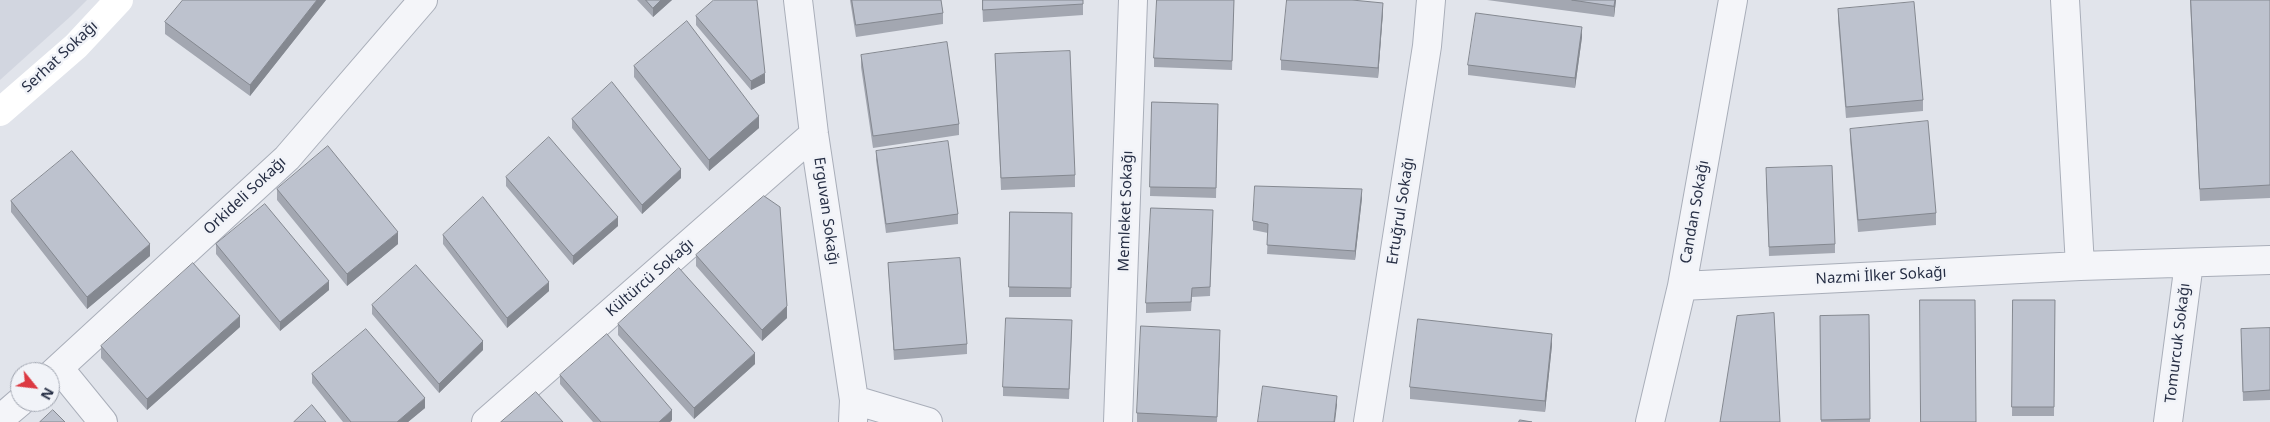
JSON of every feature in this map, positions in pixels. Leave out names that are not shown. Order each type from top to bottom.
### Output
[{"type":"main road","name":"Serhat Sokağı","points":[[0,112],[76,46],[119,0]]},
{"type":"street","name":"Orkideli Sokağı","points":[[60,367],[286,158],[423,0]]},
{"type":"street","name":"Erguvan Sokağı","points":[[798,0],[814,134],[853,411]]},
{"type":"street","name":"Memleket Sokağı","points":[[1118,422],[1133,0]]},
{"type":"street","name":"Ertuğrul Sokağı","points":[[1368,422],[1427,46],[1431,0]]},
{"type":"street","name":"Candan Sokağı","points":[[1650,422],[1682,286],[1733,0]]},
{"type":"street","points":[[2065,0],[2080,266]]},
{"type":"street","name":"Kültürcü Sokağı","points":[[486,422],[814,134]]},
{"type":"street","name":"Nazmi İlker Sokağı","points":[[1682,286],[2080,266],[2270,260]]},
{"type":"street","name":"Tomurcuk Sokağı","points":[[2168,422],[2189,263]]},
{"type":"street","points":[[60,377],[104,422]]},
{"type":"street","points":[[0,419],[10,410]]},
{"type":"street","points":[[853,411],[928,422]]},
{"type":"shaded area","points":[[0,0],[87,0],[0,80]]},
{"type":"building","points":[[183,0],[317,0],[250,85],[165,22]]},
{"type":"building","points":[[646,0],[661,0],[653,8]]},
{"type":"building","points":[[714,0],[757,0],[765,73],[751,81],[696,16]]},
{"type":"building","points":[[852,0],[941,0],[943,13],[856,25]]},
{"type":"building","points":[[983,0],[1083,0],[1083,4],[983,10]]},
{"type":"building","points":[[1157,0],[1234,0],[1232,61],[1154,58]]},
{"type":"building","points":[[1287,0],[1352,0],[1383,3],[1378,68],[1281,60]]},
{"type":"building","points":[[1572,0],[1615,0],[1614,6]]},
{"type":"building","points":[[2191,0],[2270,0],[2270,185],[2200,189]]},
{"type":"building","points":[[1914,2],[1923,100],[1846,107],[1838,9]]},
{"type":"building","points":[[1476,13],[1582,27],[1575,78],[1468,65]]},
{"type":"building","points":[[687,21],[759,116],[709,160],[634,66]]},
{"type":"building","points":[[947,42],[959,124],[873,136],[861,55]]},
{"type":"building","points":[[1070,51],[1075,175],[1001,178],[995,54]]},
{"type":"building","points":[[612,82],[681,169],[642,205],[572,119]]},
{"type":"building","points":[[1152,102],[1218,104],[1216,188],[1150,187]]},
{"type":"building","points":[[1928,121],[1936,213],[1858,220],[1850,129]]},
{"type":"building","points":[[549,137],[618,217],[573,256],[506,177]]},
{"type":"building","points":[[948,141],[958,214],[886,224],[876,151]]},
{"type":"building","points":[[328,146],[398,232],[347,274],[277,189]]},
{"type":"building","points":[[72,151],[150,244],[87,297],[11,201]]},
{"type":"building","points":[[1832,166],[1835,244],[1769,247],[1766,168]]},
{"type":"building","points":[[1255,186],[1362,189],[1355,251],[1267,245],[1268,224],[1253,221]]},
{"type":"building","points":[[764,196],[780,207],[787,306],[762,330],[696,255]]},
{"type":"building","points":[[483,197],[549,282],[507,318],[443,235]]},
{"type":"building","points":[[265,204],[329,281],[280,322],[216,244]]},
{"type":"building","points":[[1151,208],[1213,210],[1210,287],[1192,288],[1191,302],[1146,303]]},
{"type":"building","points":[[1010,212],[1072,213],[1071,288],[1009,287]]},
{"type":"building","points":[[960,258],[967,344],[894,350],[888,263]]},
{"type":"building","points":[[193,263],[240,316],[147,399],[101,346]]},
{"type":"building","points":[[416,265],[483,341],[439,384],[372,305]]},
{"type":"building","points":[[679,268],[755,353],[694,408],[618,324]]},
{"type":"building","points":[[1920,300],[1975,300],[1976,422],[1921,422]]},
{"type":"building","points":[[2013,300],[2055,300],[2054,407],[2012,407]]},
{"type":"building","points":[[1774,313],[1780,422],[1720,422],[1737,316]]},
{"type":"building","points":[[1869,315],[1870,419],[1821,420],[1820,316]]},
{"type":"building","points":[[1006,318],[1072,320],[1069,389],[1003,387]]},
{"type":"building","points":[[1418,319],[1552,334],[1545,401],[1410,387]]},
{"type":"building","points":[[1141,326],[1220,330],[1217,417],[1137,413]]},
{"type":"building","points":[[2270,328],[2270,390],[2243,392],[2241,329]]},
{"type":"building","points":[[366,329],[425,398],[397,422],[351,422],[312,374]]},
{"type":"building","points":[[607,334],[672,410],[659,422],[601,422],[560,375]]},
{"type":"building","points":[[1263,386],[1337,396],[1334,422],[1258,422]]},
{"type":"building","points":[[536,392],[563,422],[501,422]]},
{"type":"building","points":[[312,405],[326,422],[294,422]]},
{"type":"building","points":[[51,412],[55,412],[65,422],[40,422]]}]
